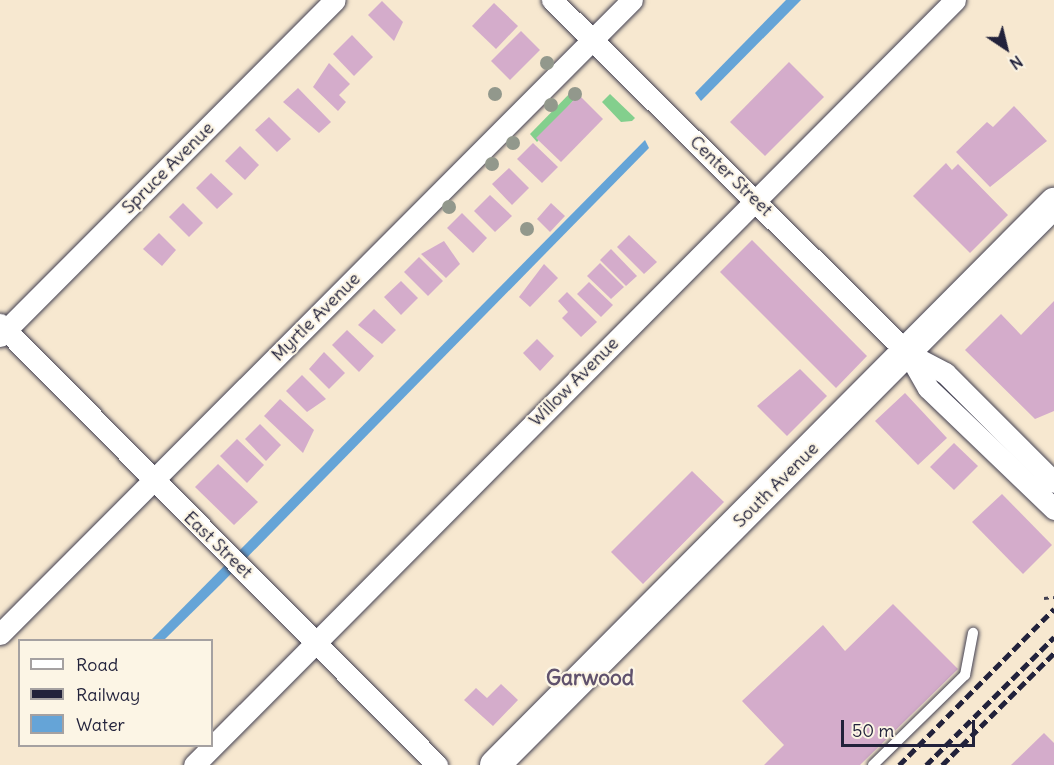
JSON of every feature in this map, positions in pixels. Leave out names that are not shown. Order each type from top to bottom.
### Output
[{"type":"main road","name":"South Avenue","points":[[495,765],[908,353],[1054,202]]},
{"type":"street","name":"Spruce Avenue","points":[[2,330],[335,0]]},
{"type":"street","name":"Center Street","points":[[552,0],[908,353],[928,388],[1054,509]]},
{"type":"street","name":"Myrtle Avenue","points":[[0,634],[632,0]]},
{"type":"street","name":"Willow Avenue","points":[[213,746],[955,0]]},
{"type":"street","name":"East Street","points":[[2,330],[437,765]]},
{"type":"street","name":"Center Street","points":[[908,353],[945,373],[1054,482]]},
{"type":"street","name":"Willow Avenue","points":[[194,765],[212,747]]},
{"type":"lane","points":[[873,765],[965,675],[973,633]]},
{"type":"path","points":[[1044,598],[1054,597]]},
{"type":"green space","points":[[575,88],[580,93],[537,142],[530,134]]},
{"type":"green space","points":[[610,94],[635,118],[632,121],[621,122],[602,102]]},
{"type":"water","points":[[786,0],[801,0],[701,101],[695,93]]},
{"type":"water","points":[[645,140],[649,148],[221,584],[165,639],[152,639]]},
{"type":"building","points":[[382,1],[403,22],[394,41],[368,15]]},
{"type":"building","points":[[494,3],[518,26],[496,49],[472,26]]},
{"type":"building","points":[[521,31],[540,50],[510,80],[491,61]]},
{"type":"building","points":[[352,35],[373,57],[354,76],[333,54]]},
{"type":"building","points":[[789,62],[824,97],[765,156],[730,122]]},
{"type":"building","points":[[329,63],[350,84],[339,95],[346,102],[338,111],[313,87]]},
{"type":"building","points":[[298,88],[331,122],[319,133],[283,102]]},
{"type":"building","points":[[579,95],[603,119],[561,162],[536,138]]},
{"type":"building","points":[[1014,106],[1047,141],[990,187],[956,152],[987,122],[993,127]]},
{"type":"building","points":[[269,117],[291,139],[277,152],[255,130]]},
{"type":"building","points":[[533,143],[558,167],[542,183],[517,159]]},
{"type":"building","points":[[240,146],[259,165],[245,180],[225,161]]},
{"type":"building","points":[[946,163],[952,170],[958,164],[1008,215],[970,253],[913,196]]},
{"type":"building","points":[[509,168],[529,188],[512,205],[492,184]]},
{"type":"building","points":[[211,173],[233,194],[217,209],[196,188]]},
{"type":"building","points":[[490,195],[512,216],[495,232],[474,211]]},
{"type":"building","points":[[183,203],[203,223],[189,237],[169,217]]},
{"type":"building","points":[[551,203],[565,216],[550,232],[537,219]]},
{"type":"building","points":[[462,213],[487,238],[473,253],[447,228]]},
{"type":"building","points":[[159,233],[176,250],[162,266],[143,249]]},
{"type":"building","points":[[629,235],[657,262],[644,274],[617,247]]},
{"type":"building","points":[[752,240],[867,356],[836,388],[720,272]]},
{"type":"building","points":[[444,241],[460,264],[446,278],[421,254]]},
{"type":"building","points":[[611,249],[637,276],[626,286],[600,260]]},
{"type":"building","points":[[419,257],[443,281],[428,296],[404,272]]},
{"type":"building","points":[[600,263],[624,287],[611,299],[587,276]]},
{"type":"building","points":[[544,264],[558,278],[530,307],[519,297]]},
{"type":"building","points":[[401,281],[418,298],[401,315],[384,297]]},
{"type":"building","points":[[589,282],[613,305],[601,317],[577,294]]},
{"type":"building","points":[[567,292],[597,322],[581,337],[562,318],[568,312],[558,301]]},
{"type":"building","points":[[1054,301],[1054,411],[1035,419],[965,350],[1001,314],[1021,335]]},
{"type":"building","points":[[374,309],[396,330],[382,344],[358,325]]},
{"type":"building","points":[[347,330],[374,356],[359,372],[332,345]]},
{"type":"building","points":[[537,339],[554,356],[540,371],[523,353]]},
{"type":"building","points":[[324,352],[345,373],[329,389],[309,369]]},
{"type":"building","points":[[800,369],[827,396],[787,436],[757,406]]},
{"type":"building","points":[[302,375],[326,399],[307,412],[286,391]]},
{"type":"building","points":[[905,393],[947,438],[918,465],[875,421]]},
{"type":"building","points":[[280,399],[314,430],[303,453],[264,416]]},
{"type":"building","points":[[260,424],[281,445],[266,461],[245,439]]},
{"type":"building","points":[[237,439],[264,465],[247,483],[220,456]]},
{"type":"building","points":[[954,443],[978,466],[954,490],[930,467]]},
{"type":"building","points":[[218,464],[258,502],[234,525],[195,487]]},
{"type":"building","points":[[692,471],[724,502],[643,584],[611,552]]},
{"type":"building","points":[[1002,494],[1052,545],[1023,574],[972,522]]},
{"type":"building","points":[[893,604],[958,669],[860,765],[764,765],[784,745],[742,701],[823,625],[845,651]]},
{"type":"building","points":[[501,684],[518,700],[493,726],[464,700],[476,688],[487,698]]},
{"type":"building","points":[[1044,733],[1054,743],[1054,765],[1011,765]]},
{"type":"railway","points":[[899,765],[1054,609]]},
{"type":"railway","points":[[926,765],[1054,637]]},
{"type":"railway","points":[[942,765],[1054,653]]},
{"type":"district","name":"Garwood","points":[[590,678]]}]
